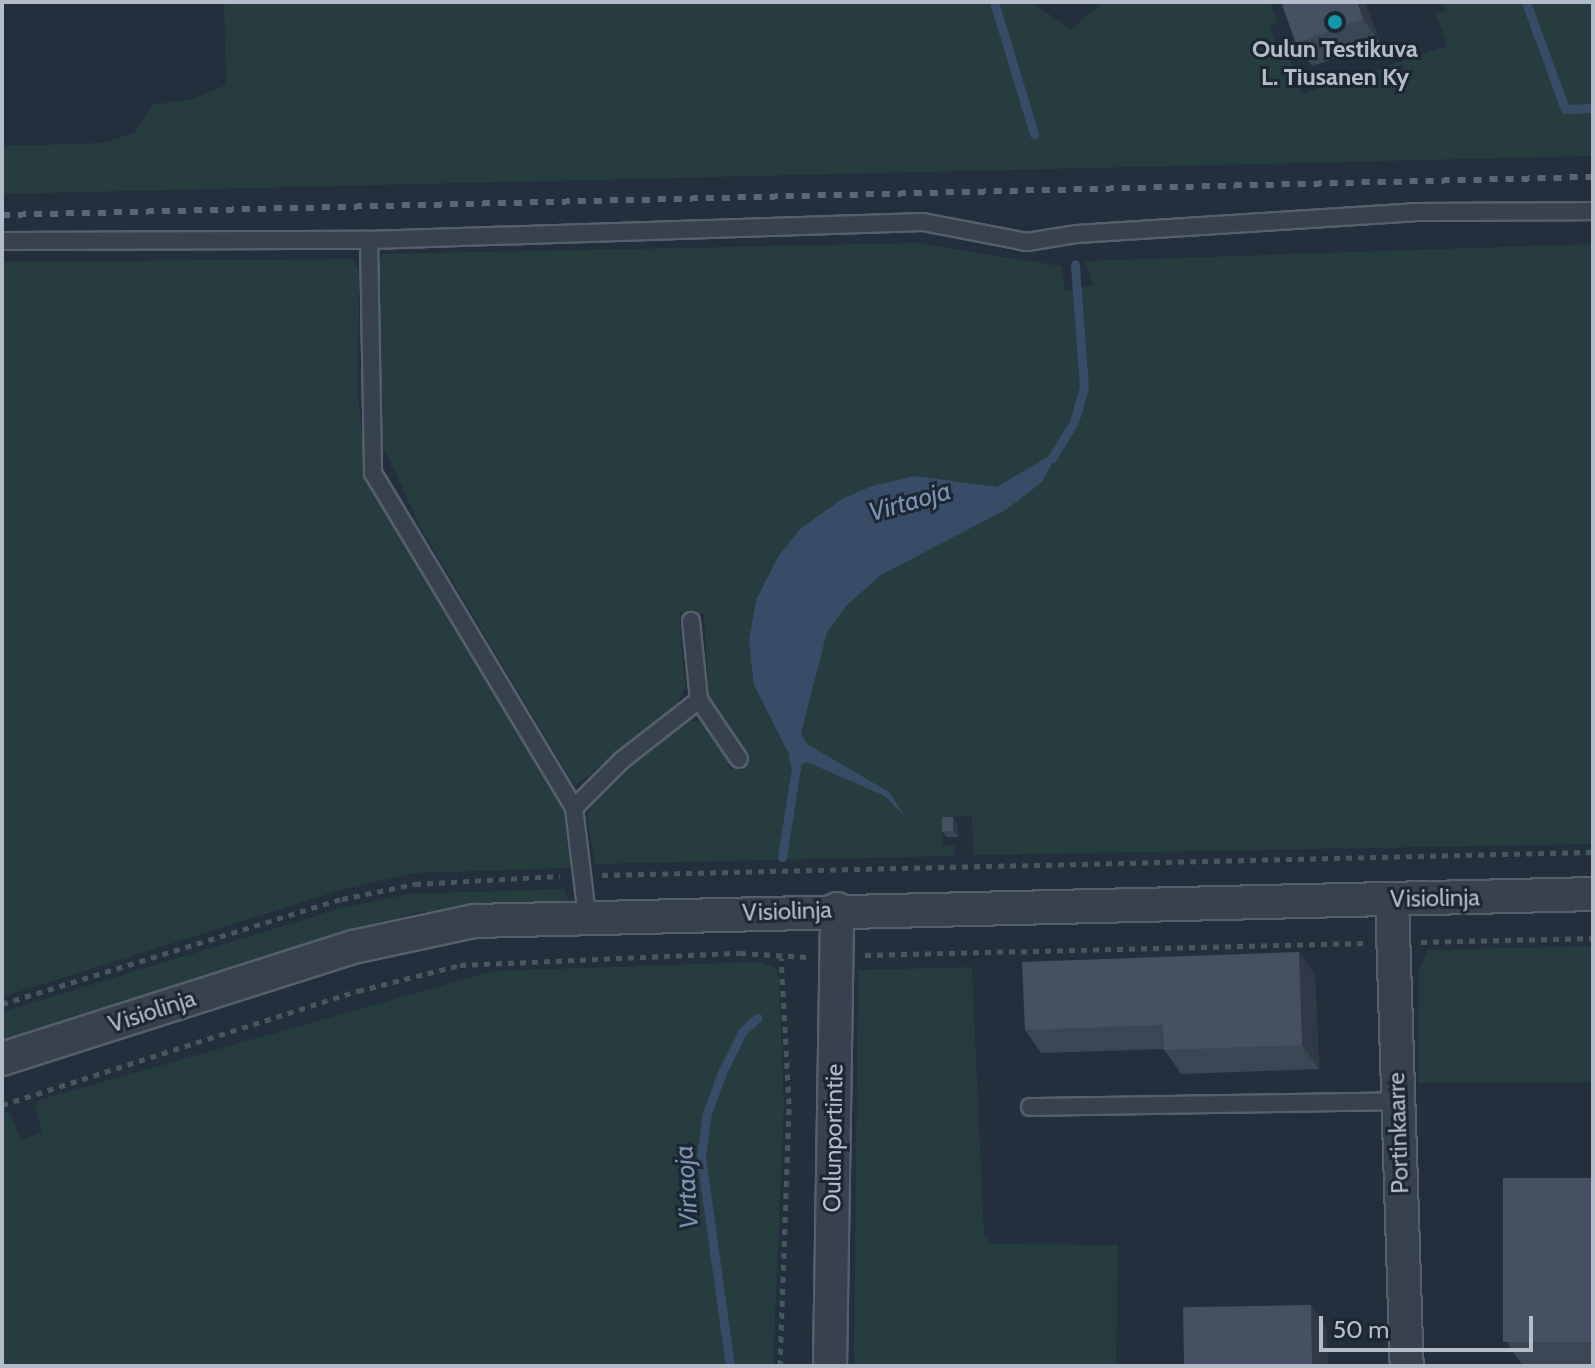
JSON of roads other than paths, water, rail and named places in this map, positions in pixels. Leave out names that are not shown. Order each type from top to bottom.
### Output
[{"type":"street","name":"Visiolinja","points":[[2,1059],[417,931],[474,921],[587,915],[1593,894]]},
{"type":"street","name":"Portinkaarre","points":[[1392,899],[1396,1101],[1407,1366]]},
{"type":"street","name":"Oulunportintie","points":[[830,1366],[837,909]]},
{"type":"lane","points":[[2,241],[369,240],[923,222],[1027,242],[1077,234],[1414,212],[1593,211]]},
{"type":"lane","points":[[369,240],[368,432],[373,473],[574,808],[587,915]]},
{"type":"lane","points":[[691,621],[699,700],[739,759]]},
{"type":"lane","points":[[574,808],[622,760],[699,700]]},
{"type":"lane","points":[[1030,1107],[1396,1101]]},
{"type":"water","points":[[1059,450],[1042,482],[1007,509],[881,575],[846,606],[827,632],[801,734],[807,744],[889,792],[906,818],[885,796],[807,762],[796,768],[754,685],[749,641],[756,600],[778,557],[800,529],[842,499],[872,486],[915,476],[997,487]]},
{"type":"waterway","name":"Virtaoja","points":[[994,2],[1034,134]]},
{"type":"waterway","points":[[1526,2],[1565,109],[1593,108]]},
{"type":"waterway","name":"Virtaoja","points":[[1052,458],[1074,422],[1084,388],[1075,264]]},
{"type":"waterway","name":"Virtaoja","points":[[782,857],[796,768],[793,758]]},
{"type":"waterway","name":"Virtaoja","points":[[730,1366],[701,1156],[707,1113],[723,1070],[742,1032],[757,1018]]},
{"type":"railway","points":[[2,215],[1593,177]]},
{"type":"place","name":"Oulun Testikuva L. Tiusanen Ky","points":[[1335,22]]}]
